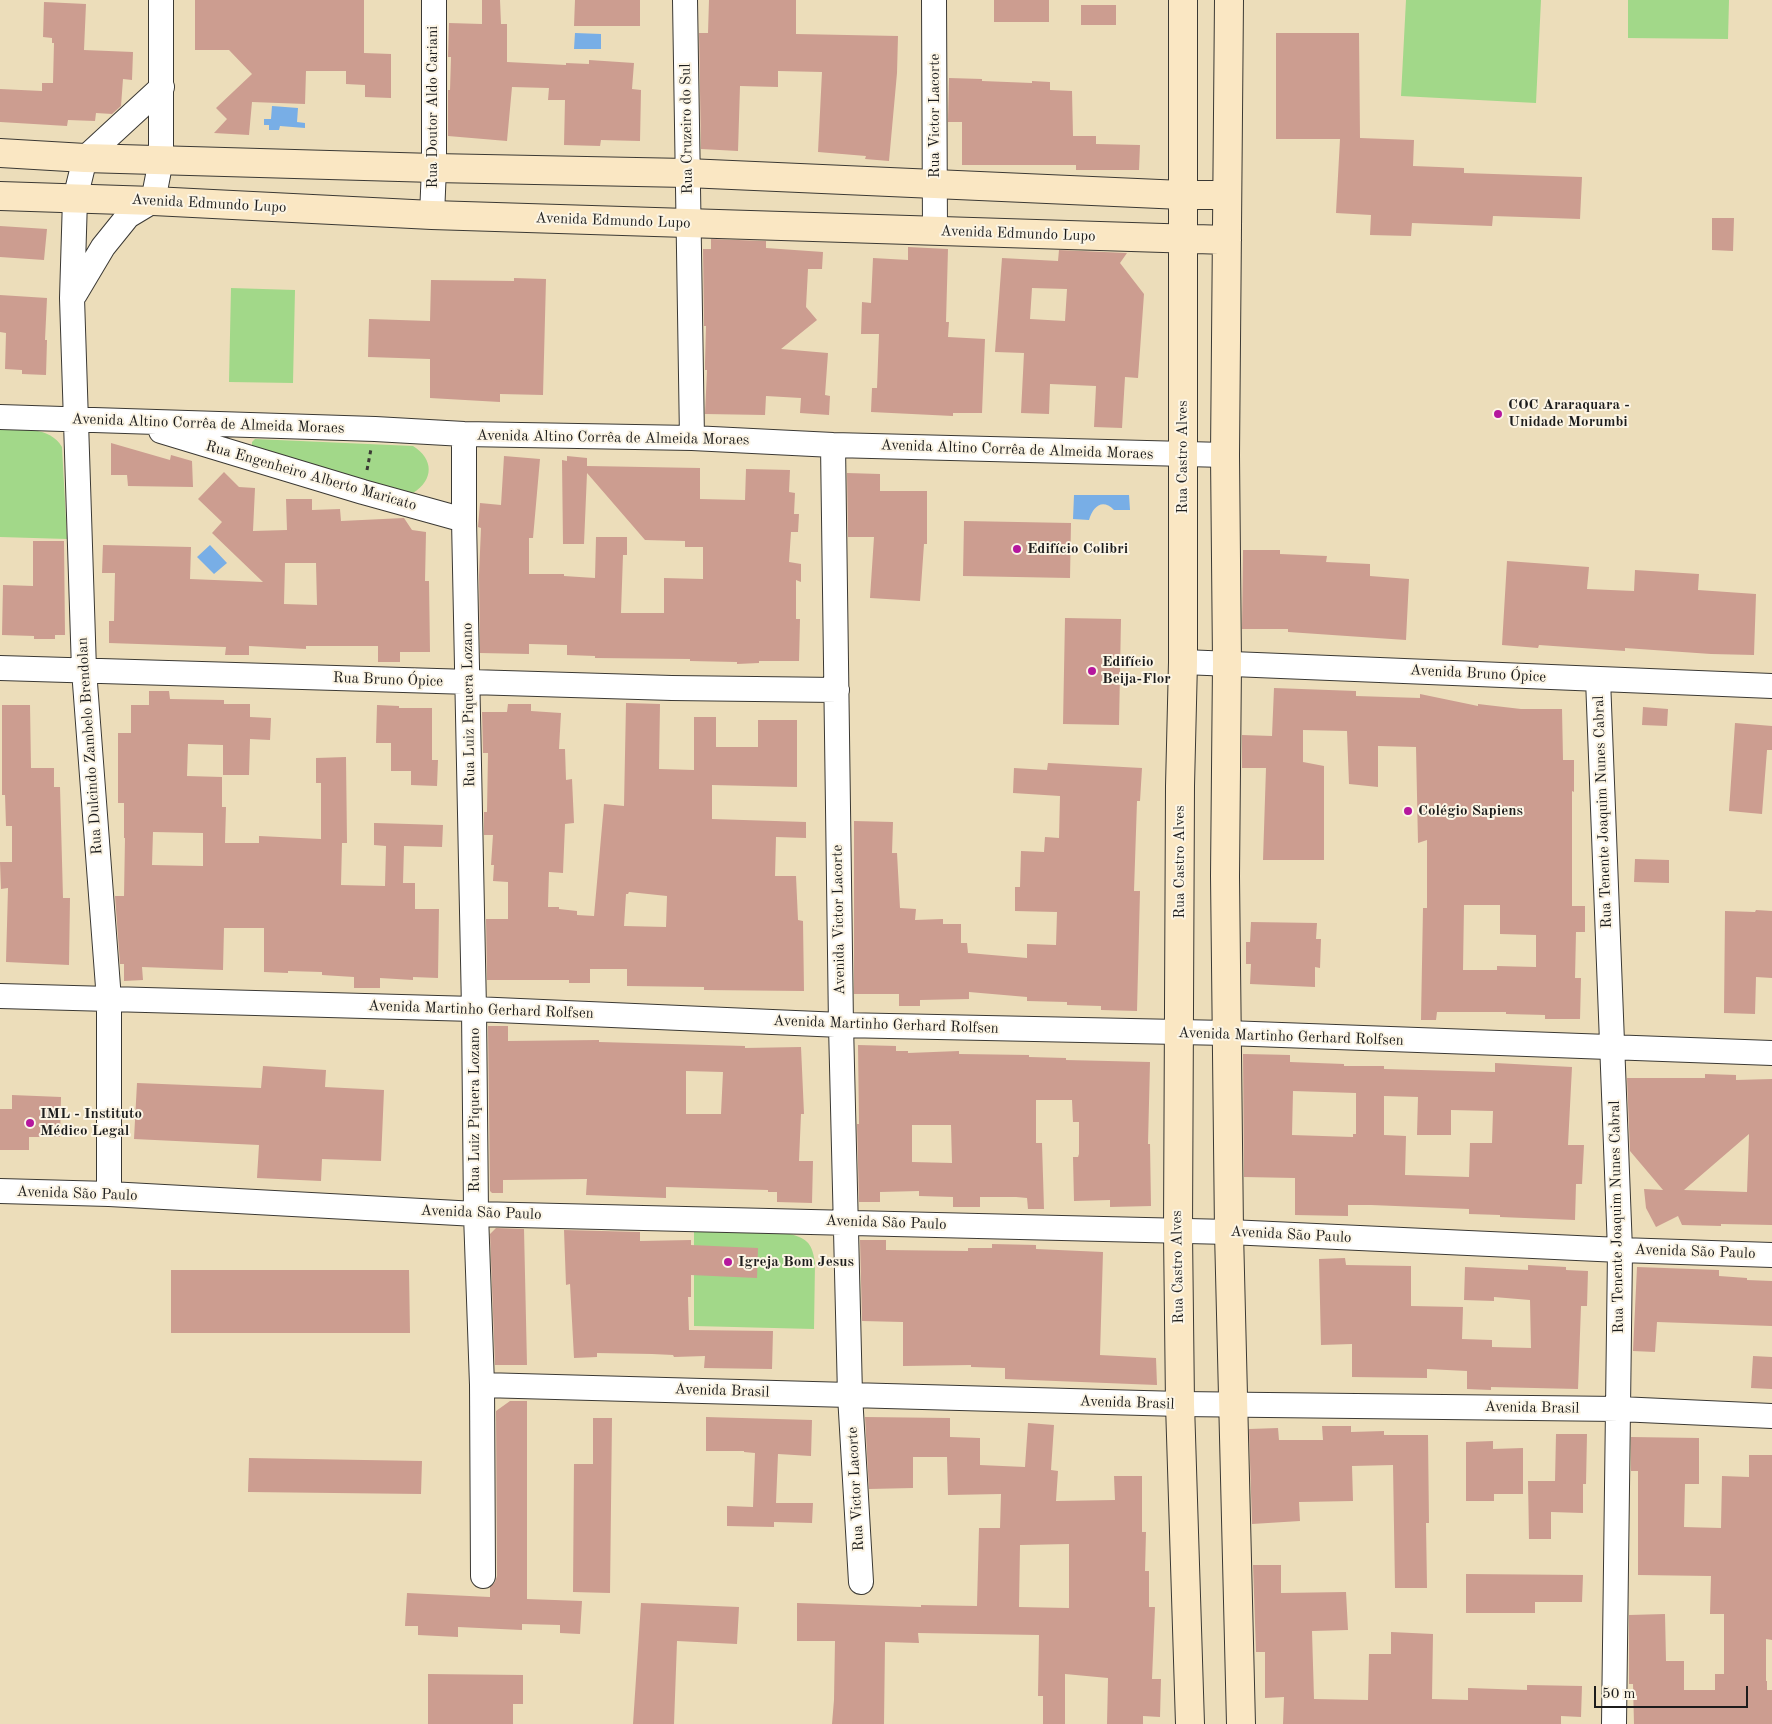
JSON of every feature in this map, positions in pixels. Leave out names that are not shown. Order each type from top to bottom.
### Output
[{"type":"main road","name":"Rua Castro Alves","points":[[1183,0],[1182,239],[1184,455],[1178,1033],[1178,1232],[1180,1404],[1190,1724]]},
{"type":"main road","points":[[1229,0],[1225,455],[1227,663],[1225,876],[1233,1404],[1241,1724]]},
{"type":"main road","points":[[0,153],[86,158],[687,173],[936,185],[1182,195],[1227,195]]},
{"type":"main road","name":"Avenida Edmundo Lupo","points":[[0,196],[154,201],[432,215],[1227,240]]},
{"type":"street","points":[[72,298],[103,246],[128,216],[154,201],[160,160],[162,88],[161,0]]},
{"type":"street","name":"Rua Doutor Aldo Cariani","points":[[432,215],[434,168],[434,0]]},
{"type":"street","name":"Rua Cruzeiro do Sul","points":[[685,0],[692,438]]},
{"type":"street","name":"Rua Victor Lacorte","points":[[934,0],[935,232]]},
{"type":"street","points":[[86,158],[162,88]]},
{"type":"street","name":"Rua Dulcindo Zambelo Brendolan","points":[[86,158],[75,199],[72,298],[84,670],[108,1000],[109,1194]]},
{"type":"street","name":"Avenida Altino Corrêa de Almeida Moraes","points":[[0,417],[375,429],[464,434],[692,438],[833,445],[1225,455]]},
{"type":"street","name":"Rua Engenheiro Alberto Maricato","points":[[130,422],[363,492],[464,520]]},
{"type":"street","name":"Rua Luiz Piquera Lozano","points":[[464,434],[476,1214],[482,1384],[483,1576]]},
{"type":"street","name":"Avenida Victor Lacorte","points":[[833,445],[841,1025],[850,1395]]},
{"type":"street","name":"Avenida Bruno Ópice","points":[[1183,662],[1772,686]]},
{"type":"street","name":"Rua Bruno Ópice","points":[[0,668],[672,688],[837,690]]},
{"type":"street","name":"Rua Tenente Joaquim Nunes Cabral","points":[[1598,679],[1620,1250],[1614,1724]]},
{"type":"street","name":"Avenida Martinho Gerhard Rolfsen","points":[[0,996],[474,1009],[841,1025],[1227,1034],[1772,1053]]},
{"type":"street","name":"Avenida São Paulo","points":[[0,1191],[109,1194],[476,1214],[1230,1232],[1772,1255]]},
{"type":"street","name":"Avenida Brasil","points":[[482,1384],[1180,1404],[1619,1409],[1772,1416]]},
{"type":"street","name":"Rua Victor Lacorte","points":[[850,1395],[861,1582]]},
{"type":"path","points":[[363,492],[375,429]]},
{"type":"green space","points":[[1406,0],[1541,0],[1536,103],[1401,96]]},
{"type":"green space","points":[[1628,0],[1729,0],[1728,39],[1628,38]]},
{"type":"green space","points":[[231,288],[295,290],[293,383],[229,382]]},
{"type":"green space","points":[[0,429],[43,432],[57,440],[62,447],[67,539],[0,537]]},
{"type":"green space","points":[[255,439],[413,446],[420,451],[428,463],[428,476],[420,488],[413,493],[255,449],[252,446],[252,442]]},
{"type":"green space","points":[[694,1231],[786,1233],[807,1242],[812,1250],[815,1263],[814,1329],[694,1326]]},
{"type":"water","points":[[575,33],[601,34],[601,49],[574,49]]},
{"type":"water","points":[[272,106],[298,108],[297,122],[305,123],[305,128],[280,126],[279,130],[269,130],[269,125],[264,125],[264,119],[271,119]]},
{"type":"water","points":[[1074,495],[1129,495],[1130,510],[1114,510],[1110,506],[1102,504],[1093,511],[1089,520],[1073,519]]},
{"type":"water","points":[[210,545],[227,563],[214,574],[197,557]]},
{"type":"building","points":[[195,0],[364,0],[364,53],[391,54],[391,98],[365,97],[365,85],[346,84],[346,71],[306,71],[305,104],[252,102],[249,135],[214,133],[227,119],[216,108],[252,74],[229,50],[195,50]]},
{"type":"building","points":[[482,0],[500,0],[501,24],[507,24],[507,62],[566,65],[566,63],[589,64],[589,60],[634,63],[632,89],[641,90],[640,141],[601,140],[600,146],[564,145],[565,100],[548,100],[549,88],[512,87],[507,141],[448,136],[448,90],[450,90],[451,57],[448,57],[449,23],[482,24]]},
{"type":"building","points":[[575,0],[640,0],[640,26],[574,26]]},
{"type":"building","points":[[709,0],[796,0],[796,34],[898,36],[897,73],[889,161],[865,159],[866,156],[818,152],[822,72],[778,71],[778,87],[740,86],[738,151],[701,149],[699,33],[708,33]]},
{"type":"building","points":[[994,0],[1049,0],[1049,22],[994,22]]},
{"type":"building","points":[[44,2],[86,4],[84,50],[133,52],[132,80],[123,79],[121,106],[112,114],[96,113],[95,121],[68,120],[67,126],[0,122],[0,89],[42,91],[42,83],[53,83],[54,43],[52,43],[52,38],[43,37]]},
{"type":"building","points":[[1081,5],[1116,5],[1116,25],[1081,25]]},
{"type":"building","points":[[1276,33],[1359,33],[1360,138],[1414,140],[1413,166],[1464,168],[1464,173],[1582,177],[1580,219],[1493,216],[1492,226],[1412,223],[1411,236],[1370,235],[1371,215],[1336,213],[1340,139],[1276,139]]},
{"type":"building","points":[[949,78],[1032,83],[1032,81],[1050,82],[1050,90],[1072,91],[1073,136],[1096,136],[1096,144],[1140,145],[1139,170],[1076,170],[1076,165],[962,165],[962,122],[948,122]]},
{"type":"building","points":[[1712,218],[1734,218],[1733,251],[1712,250]]},
{"type":"building","points":[[0,226],[47,229],[44,260],[0,257]]},
{"type":"building","points":[[711,239],[766,241],[766,248],[823,252],[822,269],[808,269],[806,307],[817,320],[781,349],[828,353],[825,395],[830,396],[829,415],[800,413],[801,398],[766,396],[765,415],[705,414],[707,370],[705,370],[706,326],[704,326],[703,249],[711,249]]},
{"type":"building","points":[[908,247],[948,249],[946,322],[949,322],[948,337],[985,339],[982,413],[953,413],[953,416],[871,412],[872,388],[877,388],[879,334],[861,334],[862,302],[871,303],[873,258],[908,260]]},
{"type":"building","points":[[1059,250],[1127,253],[1120,263],[1144,294],[1138,378],[1125,377],[1122,428],[1094,427],[1096,386],[1050,384],[1049,414],[1021,413],[1024,353],[995,352],[1002,258],[1058,261]],"holes":[[[1032,288],[1067,289],[1065,321],[1030,319]]]},
{"type":"building","points":[[514,278],[546,279],[543,395],[500,394],[500,402],[430,398],[430,359],[368,357],[369,319],[430,321],[431,280],[514,281]]},
{"type":"building","points":[[0,295],[47,298],[46,375],[22,374],[22,370],[5,369],[6,333],[0,332]]},
{"type":"building","points":[[111,443],[170,460],[171,455],[192,461],[193,487],[128,486],[127,475],[111,475]]},
{"type":"building","points":[[504,456],[540,459],[533,538],[529,538],[529,574],[564,574],[564,576],[595,578],[596,537],[627,537],[627,555],[623,555],[621,613],[664,613],[664,578],[703,579],[703,547],[685,547],[685,541],[645,540],[587,473],[584,544],[563,544],[562,460],[567,461],[567,456],[587,458],[587,466],[700,468],[700,499],[745,500],[746,469],[790,470],[789,492],[795,493],[794,514],[799,514],[798,532],[791,532],[789,562],[801,564],[801,582],[796,580],[796,619],[800,619],[799,661],[759,661],[759,663],[737,664],[737,662],[690,661],[690,659],[595,658],[595,656],[567,655],[567,645],[529,644],[529,654],[480,653],[479,575],[481,528],[478,527],[480,503],[501,505]]},
{"type":"building","points":[[224,472],[239,487],[255,488],[253,531],[287,530],[286,499],[312,499],[312,510],[340,509],[341,521],[404,518],[412,530],[426,532],[425,581],[429,581],[430,652],[400,652],[400,662],[378,662],[378,646],[306,646],[306,649],[249,646],[249,655],[225,655],[226,647],[109,643],[109,621],[114,621],[115,573],[102,573],[103,545],[191,547],[190,579],[263,582],[212,533],[222,522],[198,499]],"holes":[[[285,563],[316,563],[317,605],[284,604]]]},
{"type":"building","points":[[847,473],[880,474],[880,491],[927,491],[927,544],[924,544],[920,601],[870,598],[874,537],[848,537]]},
{"type":"building","name":"Edifício Colibri","points":[[964,521],[1071,523],[1070,578],[963,576]]},
{"type":"building","points":[[33,541],[64,541],[65,635],[55,635],[55,639],[34,639],[34,636],[2,635],[3,585],[33,586]]},
{"type":"building","points":[[1243,550],[1280,550],[1280,554],[1327,556],[1326,562],[1370,564],[1370,576],[1409,579],[1406,640],[1288,632],[1288,629],[1242,629]]},
{"type":"building","points":[[1507,561],[1589,567],[1587,589],[1634,591],[1635,570],[1699,574],[1698,590],[1756,594],[1754,655],[1625,648],[1625,651],[1539,645],[1538,648],[1502,645]]},
{"type":"building","name":"Edifício Beija-Flor","points":[[1065,618],[1121,619],[1119,725],[1063,724]]},
{"type":"building","points":[[1274,688],[1356,691],[1356,696],[1420,698],[1420,694],[1478,706],[1478,704],[1521,709],[1562,709],[1563,760],[1574,760],[1574,792],[1572,791],[1572,906],[1585,906],[1585,932],[1576,932],[1575,978],[1581,978],[1580,1019],[1545,1019],[1545,1015],[1506,1014],[1506,1012],[1437,1012],[1436,1020],[1421,1020],[1423,908],[1427,908],[1427,840],[1418,843],[1416,747],[1378,746],[1378,787],[1349,784],[1347,731],[1303,730],[1303,762],[1324,766],[1324,860],[1263,860],[1266,768],[1242,768],[1242,735],[1272,736]],"holes":[[[1464,905],[1500,905],[1500,934],[1536,935],[1536,967],[1497,966],[1497,970],[1463,970]]]},
{"type":"building","points":[[149,691],[169,691],[170,699],[224,700],[224,704],[250,704],[250,717],[271,718],[270,740],[250,739],[249,775],[223,775],[223,745],[188,744],[187,776],[222,777],[222,807],[226,807],[225,843],[259,843],[259,836],[321,839],[321,783],[316,783],[316,758],[346,757],[347,843],[342,843],[341,885],[385,886],[386,846],[374,845],[374,823],[443,825],[442,847],[404,846],[403,883],[415,883],[415,909],[439,909],[438,978],[413,977],[413,980],[380,978],[380,988],[354,988],[354,977],[322,975],[322,972],[264,972],[264,928],[224,928],[223,970],[142,967],[143,980],[124,981],[124,964],[120,964],[115,896],[124,896],[124,803],[118,803],[118,733],[131,733],[131,705],[149,705]],"holes":[[[153,832],[203,833],[203,866],[152,865]]]},
{"type":"building","points":[[626,703],[660,704],[659,769],[694,770],[694,717],[716,717],[716,747],[758,747],[758,720],[797,720],[797,787],[712,785],[712,819],[806,822],[806,838],[776,837],[775,876],[796,876],[798,920],[803,921],[804,991],[704,990],[704,987],[627,986],[627,969],[590,969],[590,983],[569,983],[569,980],[487,980],[486,919],[508,919],[508,882],[493,881],[494,865],[491,865],[493,835],[484,835],[484,812],[487,812],[488,753],[483,753],[482,712],[507,712],[508,704],[531,704],[531,711],[561,713],[559,749],[565,749],[566,780],[572,779],[574,823],[565,824],[563,873],[549,872],[548,907],[559,907],[559,909],[577,911],[577,915],[594,916],[604,804],[624,806]],"holes":[[[629,892],[667,896],[666,927],[624,926],[626,894]]]},
{"type":"building","points":[[2,705],[30,705],[31,768],[54,768],[54,787],[60,787],[63,898],[70,898],[69,965],[6,962],[8,888],[1,889],[0,862],[12,862],[12,826],[6,826],[5,795],[2,795]]},
{"type":"building","points":[[377,705],[399,706],[399,708],[432,708],[432,760],[438,760],[437,786],[411,785],[411,771],[391,771],[391,743],[376,743]]},
{"type":"building","points":[[1643,707],[1668,709],[1667,726],[1642,725]]},
{"type":"building","points":[[1735,723],[1772,726],[1772,750],[1767,750],[1762,814],[1729,811]]},
{"type":"building","points":[[1048,763],[1142,768],[1140,801],[1137,801],[1134,891],[1140,891],[1137,1011],[1101,1010],[1101,1006],[1067,1005],[1067,1002],[1027,1001],[1027,997],[969,992],[969,999],[920,1000],[920,1006],[899,1006],[899,994],[854,994],[854,821],[893,822],[892,853],[897,853],[900,908],[916,909],[915,920],[943,919],[943,924],[961,924],[961,943],[967,943],[968,953],[1027,958],[1027,944],[1056,945],[1057,912],[1015,911],[1015,887],[1020,887],[1021,851],[1044,852],[1045,837],[1059,838],[1060,796],[1013,793],[1014,768],[1047,770]]},
{"type":"building","points":[[1635,859],[1669,860],[1669,883],[1634,882]]},
{"type":"building","points":[[1756,910],[1772,911],[1772,978],[1756,977],[1755,1014],[1724,1013],[1725,911],[1755,912]]},
{"type":"building","points":[[1251,922],[1317,923],[1316,939],[1321,939],[1320,968],[1315,967],[1315,987],[1250,984],[1251,964],[1246,964],[1246,942],[1250,942]]},
{"type":"building","points":[[488,1026],[508,1026],[508,1041],[599,1040],[599,1042],[745,1046],[745,1048],[801,1047],[804,1114],[801,1114],[799,1161],[813,1161],[812,1203],[777,1202],[777,1192],[768,1192],[768,1190],[666,1187],[666,1198],[586,1195],[587,1179],[503,1180],[503,1193],[492,1193],[490,1191]],"holes":[[[686,1071],[723,1072],[721,1114],[686,1114]]]},
{"type":"building","points":[[858,1045],[896,1046],[896,1051],[908,1051],[908,1053],[959,1051],[959,1054],[1029,1055],[1029,1057],[1066,1058],[1066,1060],[1150,1062],[1148,1144],[1150,1144],[1151,1206],[1110,1207],[1110,1200],[1074,1201],[1073,1157],[1078,1157],[1079,1154],[1079,1122],[1073,1122],[1072,1100],[1036,1100],[1036,1143],[1042,1143],[1044,1209],[1028,1209],[1027,1198],[1016,1197],[980,1197],[980,1207],[953,1207],[953,1197],[919,1196],[919,1191],[880,1192],[880,1202],[859,1202],[857,1124],[859,1124]],"holes":[[[912,1125],[951,1125],[952,1163],[912,1162]]]},
{"type":"building","points":[[1243,1054],[1290,1055],[1290,1062],[1344,1064],[1344,1066],[1384,1066],[1384,1069],[1495,1072],[1495,1063],[1572,1067],[1568,1145],[1584,1145],[1582,1184],[1576,1184],[1575,1220],[1469,1214],[1469,1209],[1371,1205],[1348,1205],[1348,1216],[1295,1215],[1295,1178],[1244,1177]],"holes":[[[1293,1091],[1356,1093],[1356,1134],[1353,1134],[1353,1137],[1292,1135]],[[1384,1096],[1418,1097],[1417,1135],[1451,1135],[1451,1110],[1493,1111],[1492,1143],[1470,1143],[1469,1177],[1405,1175],[1406,1136],[1384,1135]]]},
{"type":"building","points":[[263,1066],[326,1070],[325,1087],[384,1090],[381,1161],[322,1159],[321,1181],[257,1178],[259,1145],[134,1139],[137,1083],[261,1088]]},
{"type":"building","points":[[1705,1074],[1736,1075],[1736,1080],[1772,1079],[1772,1225],[1682,1225],[1678,1216],[1656,1227],[1646,1208],[1644,1189],[1663,1190],[1630,1151],[1627,1078],[1705,1078]],"holes":[[[1749,1134],[1747,1192],[1684,1190]]]},
{"type":"building","name":"IML - Instituto Médico Legal","points":[[12,1095],[61,1097],[60,1137],[29,1137],[29,1150],[0,1150],[0,1109],[12,1109]]},
{"type":"building","points":[[496,1228],[524,1229],[527,1365],[495,1365],[490,1234]]},
{"type":"building","points":[[564,1230],[640,1232],[640,1241],[691,1240],[691,1245],[758,1248],[757,1278],[691,1275],[691,1297],[688,1297],[689,1330],[773,1331],[772,1369],[704,1368],[705,1356],[674,1357],[673,1355],[597,1353],[597,1357],[574,1358],[570,1284],[566,1285]]},
{"type":"building","points":[[860,1240],[886,1240],[886,1250],[968,1251],[968,1248],[992,1248],[992,1244],[1036,1245],[1036,1249],[1103,1252],[1100,1355],[1156,1358],[1157,1385],[1005,1379],[1005,1368],[971,1367],[971,1365],[903,1366],[903,1322],[862,1321]]},
{"type":"building","points":[[1345,1258],[1346,1265],[1411,1266],[1411,1306],[1463,1307],[1462,1339],[1492,1340],[1492,1347],[1531,1348],[1530,1300],[1494,1297],[1494,1301],[1464,1300],[1465,1267],[1528,1270],[1528,1265],[1566,1267],[1566,1270],[1588,1271],[1587,1306],[1581,1306],[1578,1389],[1491,1387],[1491,1390],[1467,1389],[1467,1371],[1427,1369],[1427,1378],[1352,1377],[1352,1344],[1321,1345],[1319,1259]]},
{"type":"building","points":[[1637,1267],[1719,1270],[1719,1276],[1772,1281],[1772,1326],[1657,1322],[1655,1352],[1633,1351]]},
{"type":"building","points":[[171,1270],[409,1270],[410,1333],[171,1333]]},
{"type":"building","points":[[1753,1356],[1772,1357],[1772,1389],[1751,1388]]},
{"type":"building","points":[[510,1401],[527,1401],[527,1599],[582,1601],[580,1634],[560,1633],[560,1625],[522,1624],[522,1630],[458,1627],[458,1637],[418,1635],[418,1626],[405,1626],[407,1593],[490,1597],[490,1587],[495,1582],[497,1576],[496,1411]]},
{"type":"building","points":[[706,1417],[812,1420],[811,1456],[778,1454],[776,1503],[813,1503],[812,1523],[774,1522],[774,1527],[727,1526],[727,1506],[753,1507],[755,1453],[744,1451],[706,1451]]},
{"type":"building","points":[[865,1417],[950,1418],[950,1437],[980,1438],[980,1465],[1025,1467],[1028,1423],[1054,1425],[1051,1470],[1058,1471],[1056,1501],[1115,1500],[1114,1476],[1142,1476],[1142,1532],[1146,1532],[1145,1571],[1149,1571],[1149,1607],[1155,1607],[1152,1679],[1161,1679],[1160,1717],[1143,1716],[1143,1724],[1107,1724],[1108,1678],[1065,1674],[1065,1724],[1043,1724],[1043,1696],[1038,1696],[1039,1635],[918,1633],[919,1643],[885,1642],[884,1724],[832,1724],[835,1641],[797,1641],[797,1603],[921,1607],[921,1605],[977,1606],[979,1528],[1000,1528],[1001,1494],[948,1495],[947,1457],[913,1457],[913,1488],[869,1489]],"holes":[[[1069,1544],[1069,1608],[1019,1607],[1020,1545]]]},
{"type":"building","points":[[593,1418],[612,1418],[610,1593],[573,1592],[574,1464],[593,1464]]},
{"type":"building","points":[[1322,1426],[1351,1426],[1351,1432],[1384,1431],[1384,1435],[1428,1435],[1429,1523],[1426,1523],[1427,1588],[1395,1588],[1393,1465],[1352,1466],[1353,1501],[1299,1502],[1300,1521],[1252,1524],[1249,1429],[1278,1428],[1279,1440],[1323,1440]]},
{"type":"building","points":[[1556,1434],[1587,1434],[1586,1484],[1583,1484],[1583,1513],[1551,1512],[1551,1539],[1529,1539],[1528,1481],[1555,1481]]},
{"type":"building","points":[[1631,1437],[1699,1438],[1699,1484],[1685,1484],[1684,1527],[1721,1528],[1722,1476],[1749,1477],[1749,1455],[1772,1455],[1772,1640],[1766,1639],[1766,1681],[1767,1690],[1772,1690],[1772,1724],[1634,1724],[1633,1684],[1629,1684],[1629,1615],[1665,1614],[1666,1661],[1684,1661],[1684,1690],[1715,1690],[1715,1674],[1724,1674],[1724,1614],[1710,1614],[1711,1576],[1638,1575],[1638,1471],[1631,1471]]},
{"type":"building","points":[[1493,1441],[1493,1449],[1523,1448],[1523,1494],[1494,1494],[1494,1501],[1466,1501],[1466,1442]]},
{"type":"building","points":[[249,1458],[422,1461],[421,1494],[248,1492]]},
{"type":"building","points":[[1253,1565],[1281,1565],[1281,1593],[1346,1592],[1348,1630],[1312,1631],[1314,1699],[1368,1700],[1369,1654],[1391,1654],[1391,1632],[1433,1634],[1432,1699],[1468,1700],[1468,1688],[1527,1690],[1527,1685],[1582,1686],[1581,1717],[1561,1716],[1561,1724],[1283,1724],[1284,1697],[1265,1698],[1265,1652],[1256,1652]]},
{"type":"building","points":[[1466,1574],[1583,1575],[1582,1602],[1535,1602],[1535,1613],[1466,1613]]},
{"type":"building","points":[[641,1603],[739,1607],[737,1644],[677,1641],[674,1724],[633,1724]]},
{"type":"building","points":[[428,1674],[523,1675],[523,1704],[513,1704],[513,1724],[428,1724]]},
{"type":"place","name":"COC Araraquara - Unidade Morumbi","points":[[1498,414]]},
{"type":"place","name":"Edifício Colibri","points":[[1017,549]]},
{"type":"place","name":"Edifício Beija-Flor","points":[[1092,671]]},
{"type":"place","name":"Colégio Sapiens","points":[[1408,811]]},
{"type":"place","name":"IML - Instituto Médico Legal","points":[[30,1123]]},
{"type":"place","name":"Igreja Bom Jesus","points":[[728,1262]]}]
